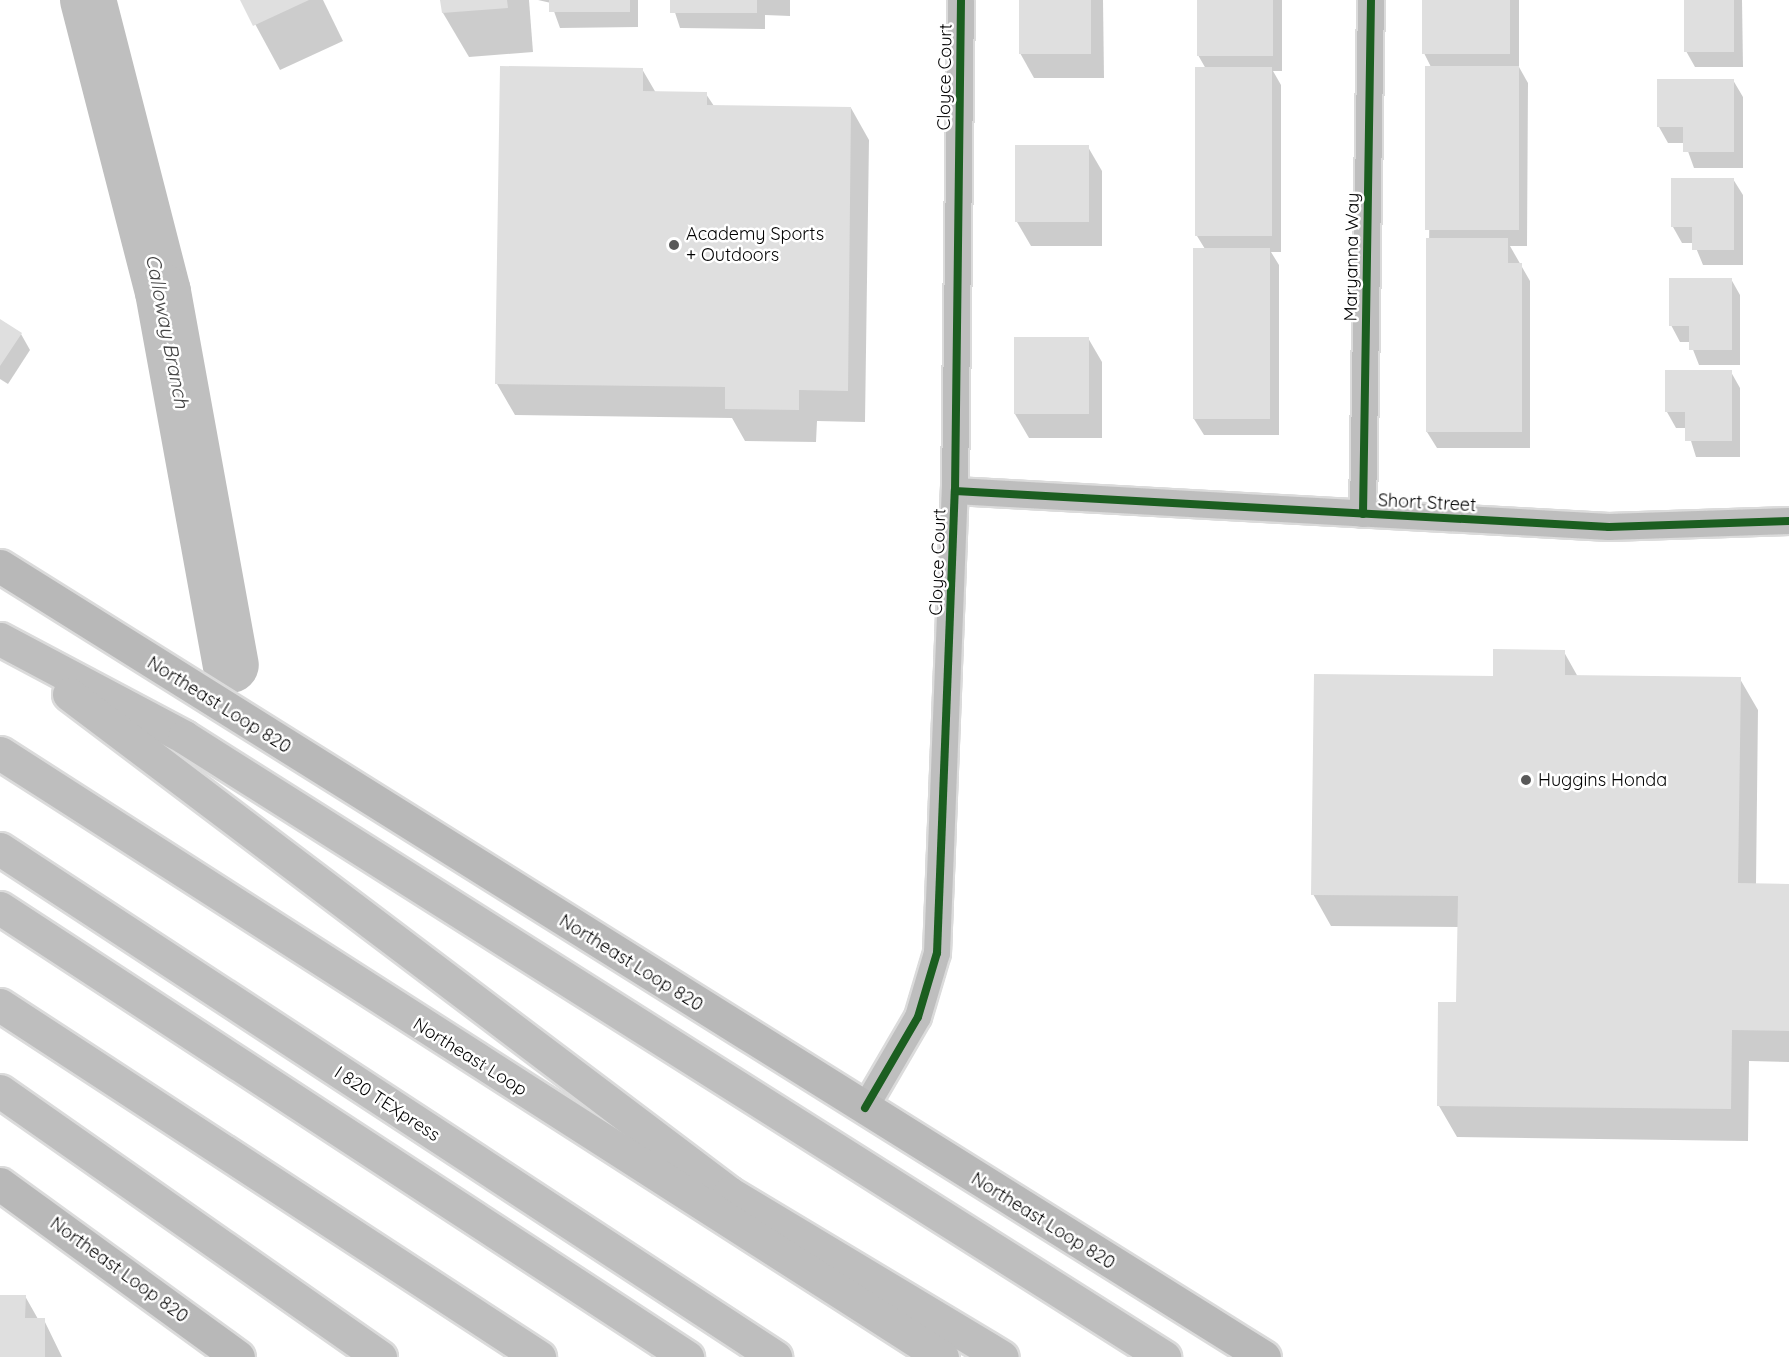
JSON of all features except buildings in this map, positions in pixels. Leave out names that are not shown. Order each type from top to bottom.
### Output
[{"type":"highway","points":[[0,641],[184,737],[1164,1357]]},
{"type":"highway","points":[[0,641],[729,1193],[1002,1357]]},
{"type":"highway","name":"Northeast Loop","points":[[0,753],[942,1357]]},
{"type":"highway","name":"I 820 TEXpress","points":[[0,849],[775,1357]]},
{"type":"highway","points":[[0,908],[687,1357]]},
{"type":"highway","points":[[0,1005],[539,1357]]},
{"type":"highway","points":[[0,1091],[380,1357]]},
{"type":"main road","name":"Northeast Loop 820","points":[[0,566],[387,812],[1264,1357]]},
{"type":"main road","name":"Northeast Loop 820","points":[[0,1184],[238,1357]]},
{"type":"street","name":"Cloyce Court","points":[[865,1108],[918,1017],[937,953],[955,491],[961,0]]},
{"type":"street","name":"Maryanna Way","points":[[1363,514],[1371,0]]},
{"type":"street","name":"Short Street","points":[[955,491],[1609,528],[1789,521]]},
{"type":"waterway","name":"Calloway Branch","points":[[88,0],[163,292],[231,665]]},
{"type":"cycle path","points":[[865,1108],[918,1017],[937,953],[955,491],[961,0]]},
{"type":"cycle path","points":[[1363,514],[1371,0]]},
{"type":"cycle path","points":[[955,491],[1609,527],[1789,521]]},
{"type":"place","name":"Academy Sports + Outdoors","points":[[674,245]]},
{"type":"place","name":"Huggins Honda","points":[[1526,780]]}]
